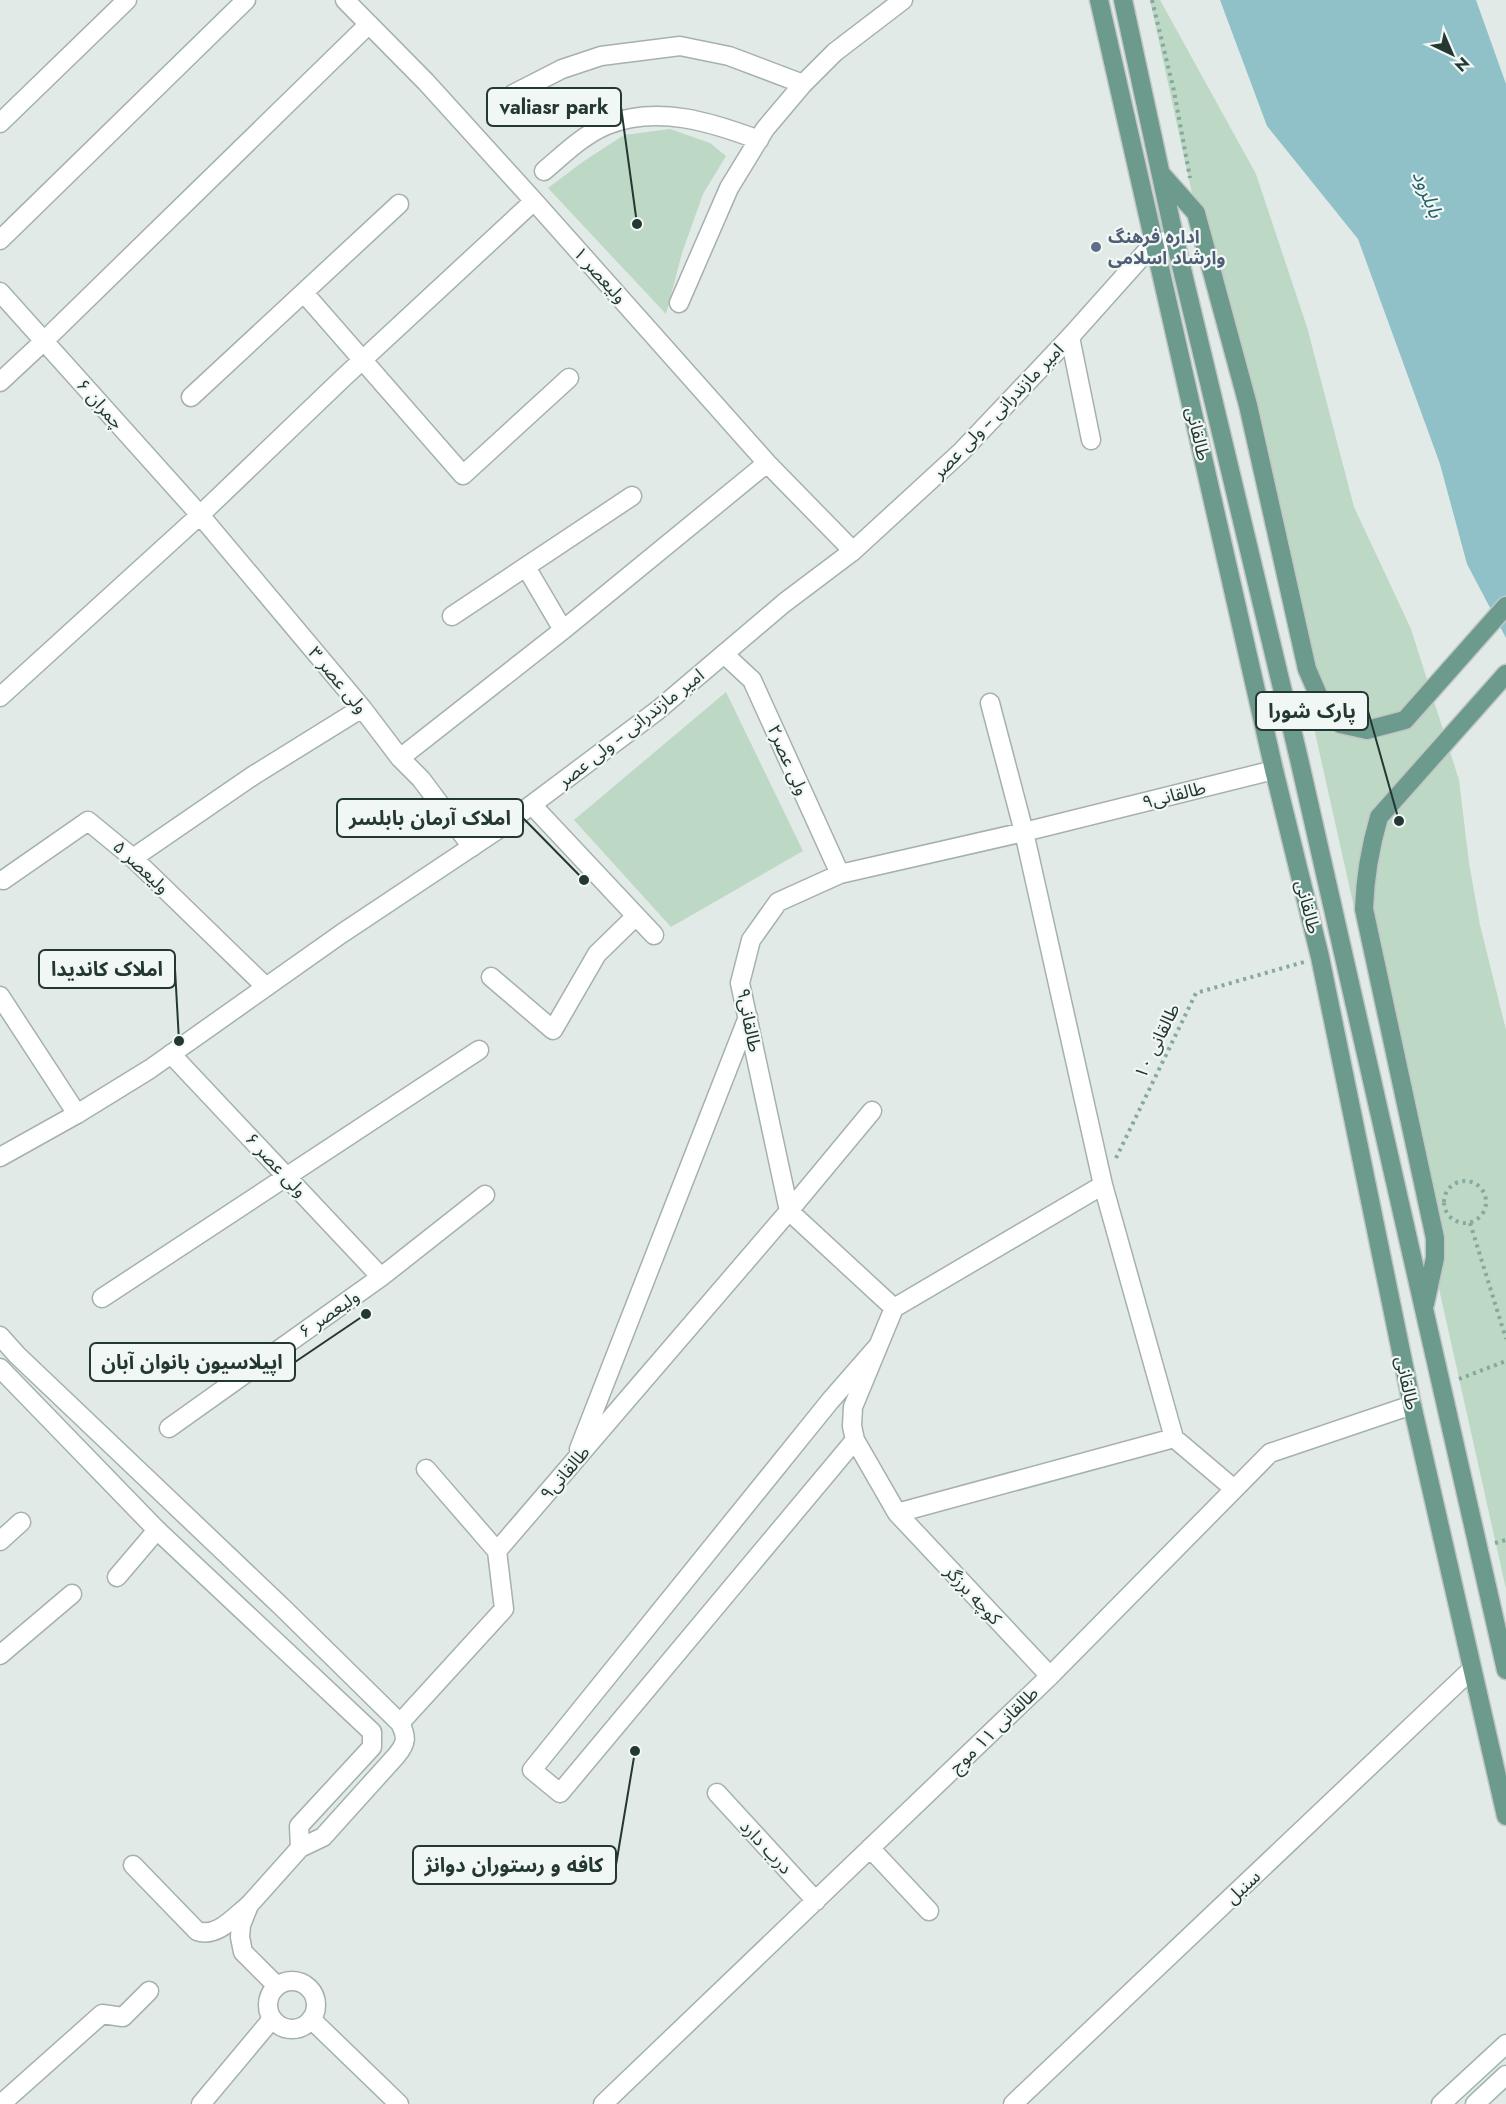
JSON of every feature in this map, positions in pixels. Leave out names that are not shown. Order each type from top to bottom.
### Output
[{"type":"main road","name":"طالقانی","points":[[1099,0],[1274,770],[1320,957],[1412,1405],[1506,1816]]},
{"type":"main road","name":"طالقانی","points":[[1123,0],[1175,240],[1299,759],[1506,1670]]},
{"type":"main road","points":[[1161,173],[1196,213],[1248,405],[1307,669],[1326,713],[1341,724],[1367,730],[1405,720],[1506,606]]},
{"type":"main road","points":[[1424,1309],[1435,1258],[1435,1238],[1364,909],[1365,880],[1368,858],[1379,817],[1506,674]]},
{"type":"street","points":[[0,123],[127,0]]},
{"type":"street","points":[[0,240],[246,0]]},
{"type":"street","name":"ولیعصر ۱","points":[[345,0],[426,82],[767,463],[853,551]]},
{"type":"street","points":[[679,303],[729,188],[765,129],[803,84],[835,52],[903,0]]},
{"type":"street","points":[[0,382],[369,24]]},
{"type":"street","points":[[513,94],[562,69],[601,56],[681,46],[729,56],[803,84]]},
{"type":"street","points":[[544,171],[576,143],[607,125],[644,116],[682,117],[759,140]]},
{"type":"street","points":[[0,697],[200,515],[534,201]]},
{"type":"street","points":[[191,397],[399,204]]},
{"type":"street","points":[[1154,243],[1175,240]]},
{"type":"street","name":"امیر مازندرانی -- ولی عصر","points":[[24,1145],[171,1054],[341,934],[532,806],[658,710],[784,603],[853,551],[961,452],[1070,337],[1154,243]]},
{"type":"street","name":"چمران ۶","points":[[0,292],[200,515]]},
{"type":"street","points":[[304,293],[464,475],[569,378]]},
{"type":"street","points":[[1070,337],[1090,440]]},
{"type":"street","points":[[400,758],[563,630],[767,463]]},
{"type":"street","points":[[452,616],[632,496]]},
{"type":"street","name":"ولی عصر ۳","points":[[200,515],[362,708],[400,758],[421,779],[472,847]]},
{"type":"street","points":[[526,567],[563,630]]},
{"type":"street","name":"ولی عصر۲","points":[[724,654],[752,680],[840,874]]},
{"type":"street","points":[[990,703],[1024,832],[1103,1185],[1174,1438],[1233,1488]]},
{"type":"street","points":[[133,858],[254,775],[362,708]]},
{"type":"street","name":"طالقانی۹","points":[[497,1551],[789,1211],[740,983],[751,940],[778,902],[840,874],[1024,832],[1274,770]]},
{"type":"street","points":[[532,806],[654,935]]},
{"type":"street","name":"ولیعصر ۵","points":[[3,880],[88,821],[133,858],[266,987]]},
{"type":"street","points":[[491,977],[553,1030],[597,954],[636,916]]},
{"type":"street","points":[[0,996],[77,1114]]},
{"type":"street","points":[[574,1462],[747,1017]]},
{"type":"street","points":[[102,1298],[479,1050]]},
{"type":"street","name":"ولی عصر ۶","points":[[171,1054],[381,1277]]},
{"type":"street","points":[[872,1111],[789,1211],[894,1308]]},
{"type":"street","points":[[0,1157],[24,1145]]},
{"type":"street","points":[[0,1167],[24,1145]]},
{"type":"street","points":[[878,1346],[830,1401],[532,1770],[560,1793],[855,1440],[852,1426],[853,1407],[894,1308],[1103,1185]]},
{"type":"street","name":"ولیعصر ۶","points":[[169,1428],[381,1277],[485,1195]]},
{"type":"street","points":[[0,1336],[17,1355],[283,1608],[400,1723],[406,1736],[405,1745],[322,1837],[300,1848],[249,1905],[210,1933],[197,1931],[133,1865]]},
{"type":"street","points":[[0,1368],[157,1530],[372,1732],[372,1747],[299,1826],[300,1848]]},
{"type":"street","name":"طالقانی ۱۱ موج","points":[[603,2104],[1050,1676],[1269,1454],[1412,1405]]},
{"type":"street","points":[[897,1513],[1174,1438]]},
{"type":"street","name":"کوچه برزگر","points":[[855,1440],[897,1513],[1050,1676]]},
{"type":"street","points":[[400,1723],[504,1609],[497,1551],[426,1469]]},
{"type":"street","points":[[0,1542],[21,1522]]},
{"type":"street","points":[[117,1577],[157,1530]]},
{"type":"street","points":[[209,1579],[230,1559]]},
{"type":"street","points":[[0,1655],[72,1594]]},
{"type":"street","name":"سنبل","points":[[1013,2104],[1472,1669]]},
{"type":"street","name":"درب دارد","points":[[717,1793],[816,1900]]},
{"type":"street","points":[[870,1848],[929,1911]]},
{"type":"street","points":[[249,1905],[241,1925],[240,1937],[243,1952],[277,1986]]},
{"type":"street","points":[[298,1982],[311,1991],[316,2005],[311,2019],[301,2027],[289,2029],[272,2019],[268,2006],[269,1998],[277,1986],[298,1982]]},
{"type":"street","points":[[1,2104],[102,2014],[123,2017],[149,1990]]},
{"type":"street","points":[[201,2104],[272,2019]]},
{"type":"street","points":[[311,2019],[399,2104]]},
{"type":"street","points":[[1441,2104],[1506,2044]]},
{"type":"street","points":[[1475,2104],[1506,2075]]},
{"type":"path","points":[[1152,0],[1190,180]]},
{"type":"path","name":"طالقانی ۱۰","points":[[1103,1185],[1196,993],[1320,957]]},
{"type":"path","points":[[1464,1181],[1473,1182],[1481,1188],[1485,1196],[1486,1204],[1483,1213],[1478,1219],[1470,1222],[1456,1221],[1446,1211],[1443,1203],[1444,1195],[1449,1188],[1464,1181]]},
{"type":"path","points":[[1470,1222],[1506,1339]]},
{"type":"path","points":[[1442,1386],[1506,1361]]},
{"type":"green space","points":[[1150,0],[1160,0],[1256,174],[1307,327],[1354,507],[1411,629],[1459,780],[1469,863],[1480,925],[1506,1030],[1506,1589],[1314,728],[1226,350]]},
{"type":"green space","points":[[670,129],[710,143],[726,156],[703,194],[682,253],[666,314],[548,188],[624,135]]},
{"type":"green space","points":[[726,692],[803,851],[671,927],[574,820]]},
{"type":"water","name":"بابلرود","points":[[1220,0],[1476,0],[1506,84],[1506,638],[1467,564],[1440,464],[1358,239],[1267,126]]},
{"type":"place","name":"valiasr park","points":[[637,224]]},
{"type":"place","name":"اداره فرهنگ وارشاد اسلامی","points":[[1096,247]]},
{"type":"place","name":"پارک شورا","points":[[1399,821]]},
{"type":"place","name":"املاک آرمان بابلسر","points":[[584,880]]},
{"type":"place","name":"املاک کاندیدا","points":[[179,1041]]},
{"type":"place","name":"اپیلاسیون بانوان آبان","points":[[366,1314]]},
{"type":"place","name":"کافه و رستوران دوانژ","points":[[635,1751]]}]
